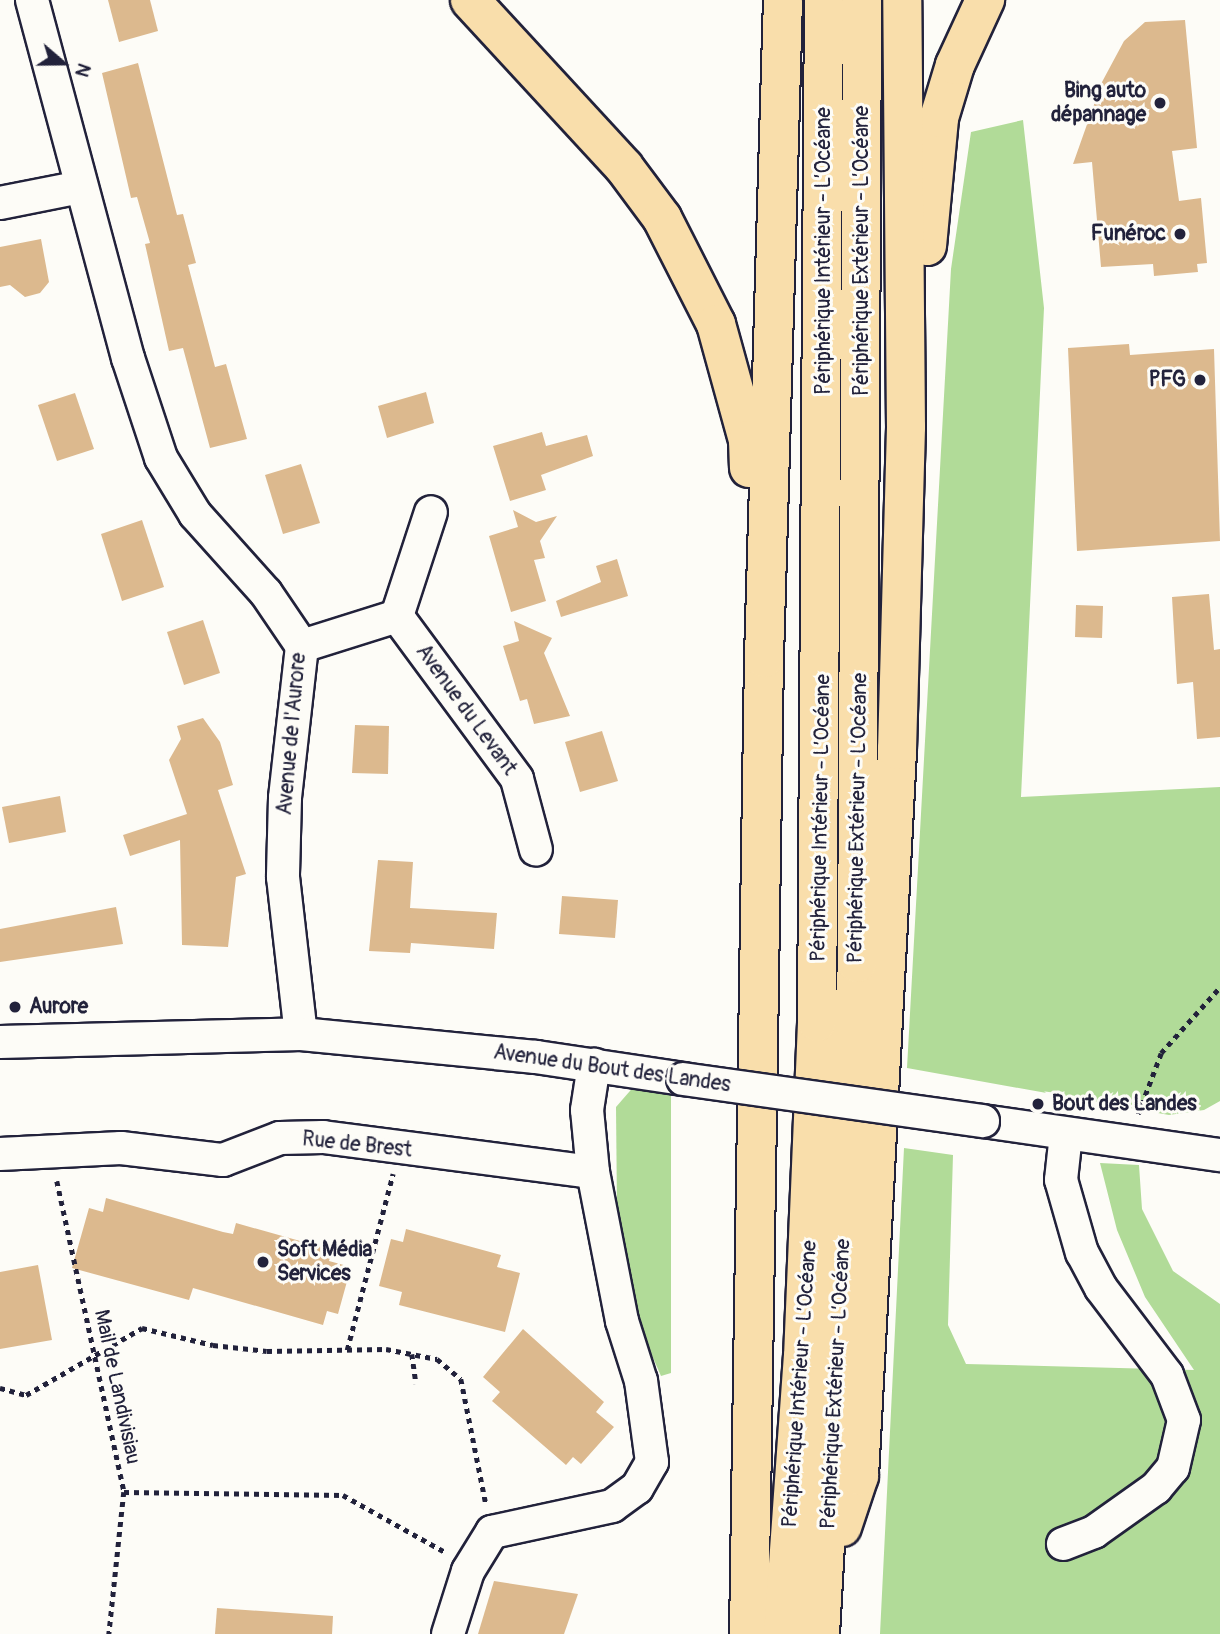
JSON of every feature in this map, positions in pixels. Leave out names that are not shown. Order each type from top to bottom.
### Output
[{"type":"highway","points":[[470,0],[624,167],[662,219],[702,289],[732,372],[748,440],[752,625],[764,658]]},
{"type":"highway","points":[[749,1634],[764,658],[783,0]]},
{"type":"highway","name":"Périphérique Intérieur - L’Océane","points":[[783,1634],[803,1357],[817,1008],[824,0]]},
{"type":"highway","name":"Périphérique Extérieur - L’Océane","points":[[820,1634],[827,1571],[857,950],[862,0]]},
{"type":"highway","points":[[827,1571],[859,1476],[896,764],[906,427],[902,0]]},
{"type":"highway","points":[[906,427],[918,396],[936,137],[955,65],[985,0]]},
{"type":"street","name":"Avenue de l'Aurore","points":[[32,0],[128,358],[161,458],[195,514],[266,593],[302,646],[285,798],[283,877],[301,1034]]},
{"type":"street","points":[[0,203],[81,187]]},
{"type":"street","points":[[302,646],[397,616],[430,512]]},
{"type":"street","name":"Avenue du Levant","points":[[397,616],[517,779],[536,850]]},
{"type":"street","name":"Avenue du Bout des Landes","points":[[0,1042],[301,1034],[594,1065],[1220,1155]]},
{"type":"street","points":[[448,1634],[468,1570],[492,1532],[612,1506],[637,1488],[652,1461],[641,1381],[622,1321],[593,1172],[587,1110],[594,1065]]},
{"type":"street","points":[[1063,1544],[1094,1532],[1156,1488],[1173,1468],[1184,1420],[1167,1375],[1101,1288],[1082,1253],[1062,1180],[1066,1134]]},
{"type":"street","name":"Rue de Brest","points":[[0,1154],[49,1149],[121,1148],[223,1160],[280,1138],[323,1137],[397,1149],[593,1172]]},
{"type":"path","points":[[1132,1142],[1146,1085],[1161,1053],[1220,987]]},
{"type":"path","name":"Mail de Landivisiau","points":[[49,1149],[124,1492],[109,1634]]},
{"type":"path","points":[[347,1350],[390,1198],[397,1149]]},
{"type":"path","points":[[0,1388],[26,1395],[93,1358],[115,1339],[142,1328],[213,1345],[412,1354],[437,1359],[461,1378],[492,1532]]},
{"type":"path","points":[[412,1354],[416,1384]]},
{"type":"path","points":[[124,1492],[343,1495],[436,1545],[468,1570]]},
{"type":"green space","points":[[1023,120],[1044,308],[1021,797],[1220,787],[1220,1101],[1204,1110],[1169,1115],[907,1068],[951,269],[971,132]]},
{"type":"green space","points":[[636,1084],[671,1091],[671,1373],[661,1376],[640,1328],[617,1210],[616,1107]]},
{"type":"green space","points":[[904,1148],[953,1155],[948,1325],[966,1364],[1194,1370],[1145,1297],[1117,1230],[1100,1163],[1139,1165],[1142,1209],[1173,1271],[1220,1304],[1220,1634],[880,1634]]},
{"type":"building","points":[[108,0],[150,0],[158,31],[119,42]]},
{"type":"building","points":[[1185,20],[1197,148],[1172,151],[1179,201],[1201,198],[1207,263],[1197,264],[1198,272],[1154,276],[1153,264],[1101,267],[1092,162],[1073,164],[1102,82],[1124,41],[1145,22]]},
{"type":"building","points":[[138,63],[177,215],[183,214],[196,263],[188,265],[215,367],[226,364],[247,439],[210,448],[183,348],[169,351],[145,244],[150,243],[137,197],[131,198],[102,73]]},
{"type":"building","points":[[41,239],[49,282],[40,293],[25,297],[10,285],[0,287],[0,247]]},
{"type":"building","points":[[1129,344],[1130,355],[1214,349],[1220,541],[1077,551],[1068,348]]},
{"type":"building","points":[[426,392],[434,423],[387,438],[378,406]]},
{"type":"building","points":[[75,393],[94,449],[57,461],[38,405]]},
{"type":"building","points":[[542,432],[546,446],[587,435],[593,456],[541,475],[546,490],[510,501],[493,446]]},
{"type":"building","points":[[301,464],[320,523],[283,534],[265,475]]},
{"type":"building","points":[[513,510],[536,522],[557,516],[540,541],[545,558],[534,560],[546,601],[511,612],[489,536],[518,527]]},
{"type":"building","points":[[142,520],[164,587],[122,601],[101,534]]},
{"type":"building","points":[[617,559],[628,596],[561,617],[556,601],[601,582],[596,566]]},
{"type":"building","points":[[1209,594],[1214,650],[1220,649],[1220,737],[1197,739],[1193,682],[1177,684],[1172,597]]},
{"type":"building","points":[[1076,605],[1103,606],[1102,638],[1075,637]]},
{"type":"building","points":[[203,620],[220,673],[184,685],[167,632]]},
{"type":"building","points":[[514,621],[552,638],[544,653],[570,716],[534,724],[527,699],[520,701],[503,646],[519,641]]},
{"type":"building","points":[[203,718],[220,742],[233,785],[218,790],[246,874],[236,877],[228,947],[182,945],[180,840],[130,856],[123,835],[187,814],[169,760],[181,739],[177,726]]},
{"type":"building","points":[[355,725],[389,726],[388,774],[352,773]]},
{"type":"building","points":[[602,731],[618,781],[580,792],[565,742]]},
{"type":"building","points":[[60,796],[66,832],[9,843],[2,807]]},
{"type":"building","points":[[378,860],[413,862],[410,908],[497,913],[494,949],[411,943],[410,953],[369,951]]},
{"type":"building","points":[[562,896],[618,900],[615,938],[559,934]]},
{"type":"building","points":[[116,907],[123,944],[0,962],[0,929]]},
{"type":"building","points":[[106,1198],[223,1232],[233,1234],[236,1223],[332,1250],[329,1261],[351,1267],[338,1314],[327,1311],[323,1325],[193,1288],[189,1300],[72,1268],[89,1208],[103,1212]]},
{"type":"building","points":[[406,1229],[501,1255],[497,1267],[520,1273],[505,1332],[399,1305],[402,1292],[379,1286],[391,1239],[403,1242]]},
{"type":"building","points":[[38,1265],[52,1340],[0,1349],[0,1272]]},
{"type":"building","points":[[523,1329],[604,1402],[596,1412],[614,1427],[581,1464],[573,1457],[566,1465],[492,1401],[500,1392],[483,1377]]},
{"type":"building","points":[[494,1581],[578,1594],[564,1634],[478,1634]]},
{"type":"building","points":[[217,1608],[333,1616],[332,1634],[215,1634]]},
{"type":"place","name":"Bing auto dépannage","points":[[1160,103]]},
{"type":"place","name":"Funéroc","points":[[1180,234]]},
{"type":"place","name":"PFG","points":[[1200,380]]},
{"type":"place","name":"Aurore","points":[[15,1007]]},
{"type":"place","name":"Bout des Landes","points":[[1038,1104]]},
{"type":"place","name":"Soft Média Services","points":[[263,1262]]}]
